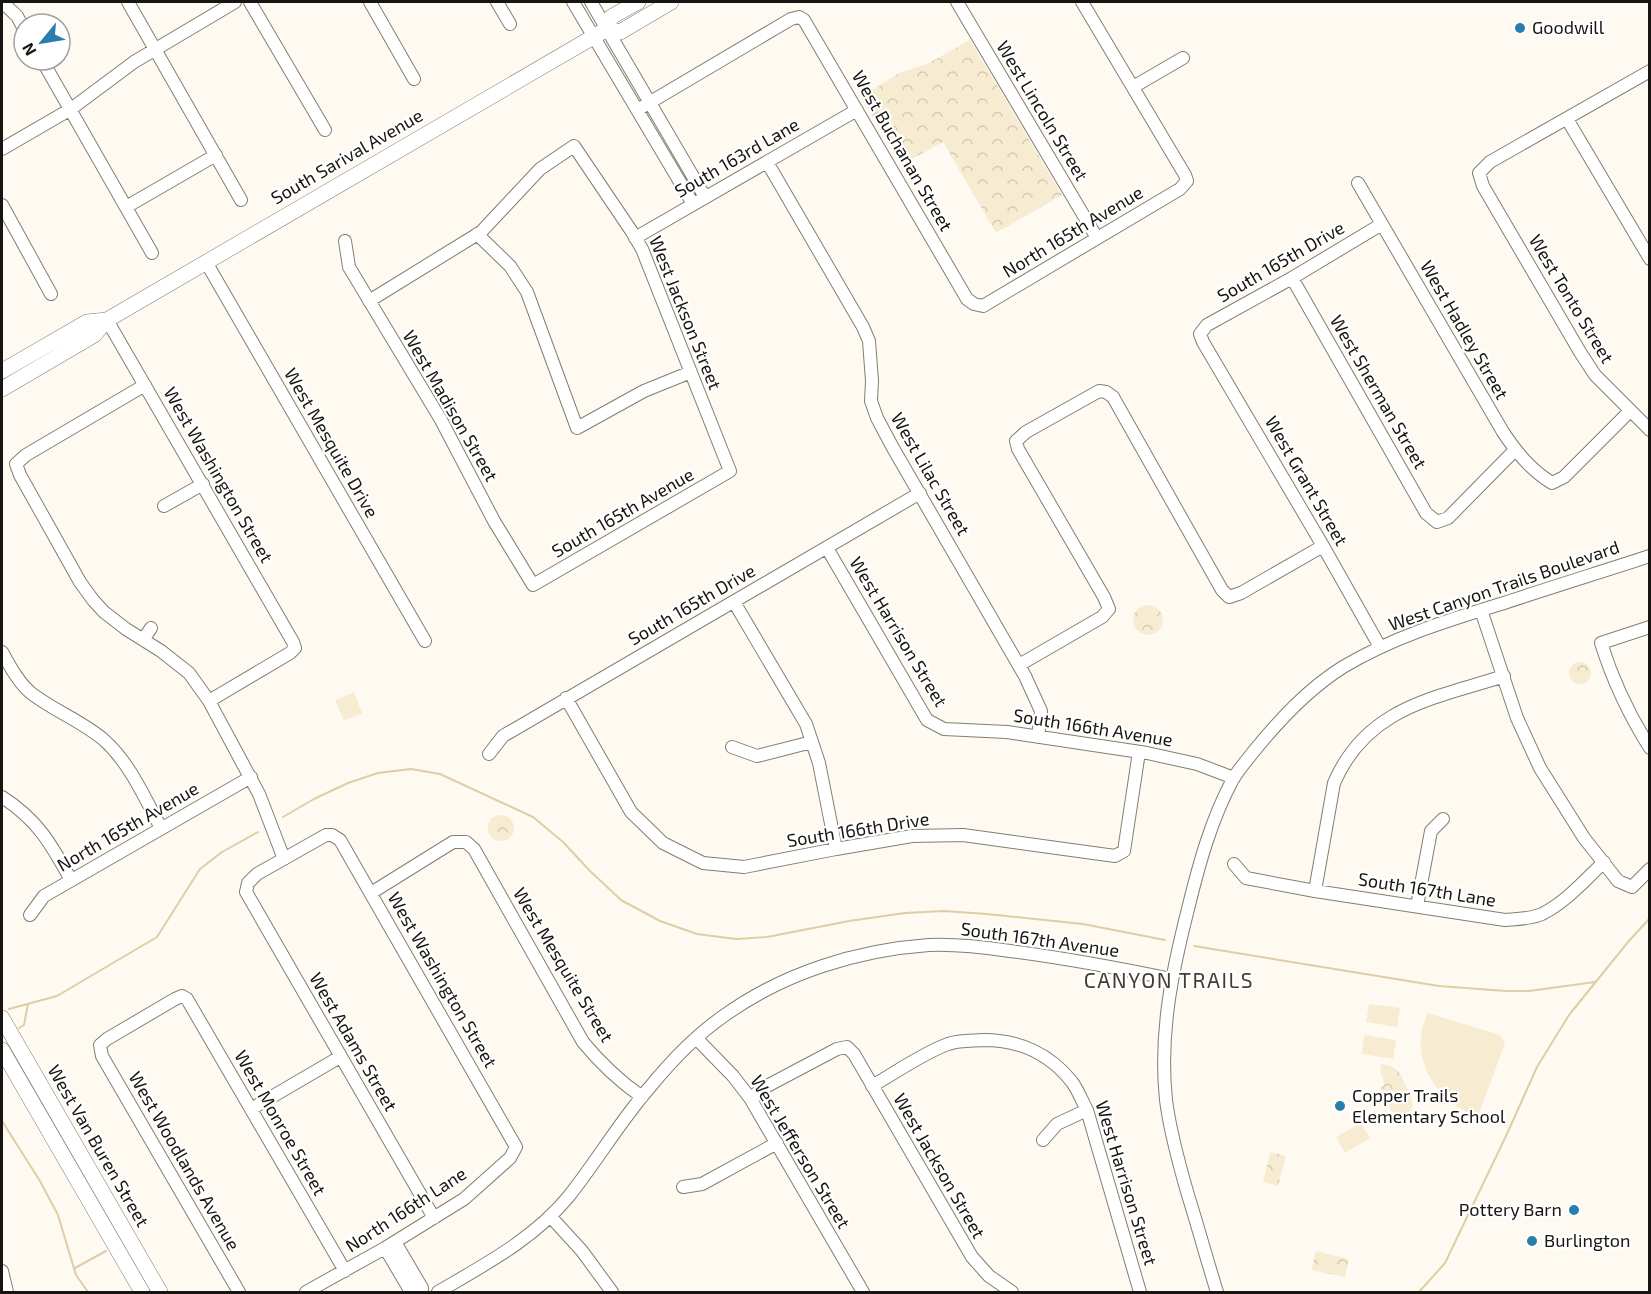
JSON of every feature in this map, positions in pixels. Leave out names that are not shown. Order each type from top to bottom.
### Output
[{"type":"main road","name":"South Sarival Avenue","points":[[608,29],[611,17],[638,2]]},
{"type":"main road","name":"South Sarival Avenue","points":[[2,389],[94,335],[107,320],[594,37],[608,29],[620,32],[671,2]]},
{"type":"main road","name":"South Sarival Avenue","points":[[2,371],[87,322],[107,320]]},
{"type":"main road","name":"West Van Buren Street","points":[[4,1024],[160,1293]]},
{"type":"main road","name":"West Van Buren Street","points":[[2,1050],[142,1293]]},
{"type":"street","points":[[128,2],[241,200]]},
{"type":"street","points":[[2,148],[71,109],[155,48],[235,2]]},
{"type":"street","points":[[250,2],[325,130]]},
{"type":"street","points":[[370,2],[414,79]]},
{"type":"street","points":[[497,2],[510,24]]},
{"type":"street","points":[[573,2],[693,204]]},
{"type":"street","points":[[591,2],[705,197]]},
{"type":"street","name":"West Lincoln Street","points":[[957,2],[1097,238]]},
{"type":"street","points":[[1082,2],[1133,87],[1183,58]]},
{"type":"street","name":"West Buchanan Street","points":[[650,102],[791,19],[799,17],[804,20],[968,299],[974,304]]},
{"type":"street","points":[[1650,71],[1567,119],[1650,259]]},
{"type":"street","points":[[49,72],[152,253]]},
{"type":"street","name":"North 165th Avenue","points":[[974,304],[983,306],[1180,189],[1187,181],[1133,87]]},
{"type":"street","points":[[638,110],[650,102]]},
{"type":"street","name":"South 163rd Lane","points":[[635,238],[857,110]]},
{"type":"street","name":"West Tonto Street","points":[[1567,119],[1490,162],[1479,173],[1483,186],[1595,375],[1650,430]]},
{"type":"street","name":"West Jackson Street","points":[[477,234],[540,169],[574,146],[642,249],[730,471]]},
{"type":"street","points":[[126,207],[216,155]]},
{"type":"street","name":"West Lilac Street","points":[[766,162],[863,327],[869,341],[871,401],[877,418],[1019,665],[1041,711],[1038,737]]},
{"type":"street","name":"West Hadley Street","points":[[1358,183],[1503,432],[1515,450],[1537,474],[1552,483],[1564,477],[1630,411]]},
{"type":"street","points":[[2,206],[51,294]]},
{"type":"street","name":"South 165th Drive","points":[[1200,334],[1207,325],[1382,224]]},
{"type":"street","points":[[369,301],[477,234],[510,266],[527,292],[577,428],[644,391],[691,372]]},
{"type":"street","name":"West Madison Street","points":[[345,241],[348,267],[441,420],[494,520],[533,585]]},
{"type":"street","name":"West Mesquite Drive","points":[[206,262],[425,641]]},
{"type":"street","name":"West Sherman Street","points":[[1292,278],[1426,513],[1437,522],[1448,518],[1515,450]]},
{"type":"street","name":"West Washington Street","points":[[107,320],[295,648],[208,701]]},
{"type":"street","name":"West Grant Street","points":[[1200,334],[1380,647]]},
{"type":"street","points":[[145,385],[26,455],[16,464],[80,582],[93,600],[126,629],[161,651],[189,673],[208,701],[251,777],[284,859]]},
{"type":"street","points":[[1019,665],[1102,617],[1109,609],[1018,449],[1016,441],[1026,432],[1099,391],[1106,392],[1113,397],[1228,597],[1241,593],[1323,546]]},
{"type":"street","name":"South 165th Avenue","points":[[533,585],[730,471]]},
{"type":"street","points":[[165,506],[202,484]]},
{"type":"street","name":"South 165th Drive","points":[[489,754],[503,735],[920,493]]},
{"type":"street","name":"West Harrison Street","points":[[827,548],[927,720],[944,729]]},
{"type":"street","name":"West Canyon Trails Boulevard","points":[[1217,1293],[1172,1132],[1167,1101],[1164,1044],[1171,979],[1202,854],[1234,778],[1292,708],[1337,672],[1380,647],[1401,637],[1481,610],[1650,556]]},
{"type":"street","points":[[734,602],[806,724],[819,764],[836,849]]},
{"type":"street","points":[[1481,610],[1517,718],[1540,768],[1562,805],[1584,838],[1618,881],[1632,887],[1650,869]]},
{"type":"street","points":[[1650,627],[1601,643],[1609,669],[1622,698],[1650,748]]},
{"type":"street","points":[[143,640],[151,628]]},
{"type":"street","points":[[2,652],[13,672],[30,692],[92,731],[115,751],[129,770],[161,828]]},
{"type":"street","points":[[1315,891],[1334,783],[1353,748],[1379,723],[1404,709],[1504,676]]},
{"type":"street","name":"South 166th Drive","points":[[566,698],[631,812],[663,843],[703,863],[744,867],[912,836],[963,835],[1115,856],[1124,851],[1139,752]]},
{"type":"street","name":"South 166th Avenue","points":[[944,729],[1007,732],[1139,752],[1197,764],[1234,778]]},
{"type":"street","points":[[732,747],[757,756],[812,742]]},
{"type":"street","name":"North 165th Avenue","points":[[30,915],[44,896],[251,777]]},
{"type":"street","points":[[2,797],[19,809],[49,840],[71,880]]},
{"type":"street","points":[[1417,906],[1431,831],[1443,819]]},
{"type":"street","name":"West Washington Street","points":[[284,859],[326,836],[332,835],[340,840],[516,1147]]},
{"type":"street","name":"West Mesquite Street","points":[[371,893],[453,842],[465,842],[474,849],[583,1042],[602,1064],[642,1096]]},
{"type":"street","name":"West Adams Street","points":[[284,859],[257,874],[248,883],[246,892],[434,1218]]},
{"type":"street","name":"South 167th Lane","points":[[1234,864],[1246,878],[1504,920],[1540,915],[1567,898],[1604,862]]},
{"type":"street","name":"South 167th Avenue","points":[[438,1293],[526,1237],[550,1216],[568,1196],[642,1096],[696,1038],[724,1015],[750,999],[804,972],[862,955],[929,945],[960,945],[1030,953],[1171,979]]},
{"type":"street","name":"West Monroe Street","points":[[100,1046],[107,1039],[175,999],[182,996],[187,999],[345,1271]]},
{"type":"street","name":"West Jefferson Street","points":[[696,1038],[733,1076],[750,1098],[863,1293]]},
{"type":"street","name":"West Harrison Street","points":[[872,1086],[932,1052],[958,1041],[1011,1042],[1027,1047],[1050,1060],[1073,1083],[1087,1110],[1140,1293]]},
{"type":"street","name":"West Woodlands Avenue","points":[[100,1046],[102,1056],[239,1293]]},
{"type":"street","name":"West Jackson Street","points":[[750,1098],[766,1086],[837,1049],[847,1047],[854,1054],[972,1257],[989,1276],[1012,1293]]},
{"type":"street","points":[[251,1109],[340,1057]]},
{"type":"street","points":[[1043,1140],[1057,1124],[1087,1110]]},
{"type":"street","points":[[683,1187],[702,1184],[777,1143]]},
{"type":"street","name":"North 166th Lane","points":[[306,1293],[464,1199],[510,1158],[516,1147]]},
{"type":"street","points":[[550,1216],[582,1251],[610,1289],[596,1293]]},
{"type":"street","points":[[390,1245],[411,1293]]},
{"type":"street","points":[[390,1245],[422,1288],[422,1293]]},
{"type":"street","points":[[2,1271],[7,1293]]},
{"type":"green space","points":[[970,40],[1062,195],[996,233],[943,142],[901,165],[861,97],[899,73],[927,64]]},
{"type":"green space","points":[[1148,605],[1159,609],[1163,620],[1159,631],[1148,635],[1137,631],[1133,620],[1137,609]]},
{"type":"green space","points":[[1580,662],[1588,665],[1591,673],[1588,681],[1580,684],[1572,681],[1569,673],[1572,665]]},
{"type":"green space","points":[[354,692],[362,713],[344,721],[335,700]]},
{"type":"green space","points":[[501,815],[510,819],[514,828],[510,837],[501,841],[492,837],[488,828],[492,819]]},
{"type":"green space","points":[[1369,1004],[1400,1008],[1397,1027],[1366,1022]]},
{"type":"green space","points":[[1427,1013],[1494,1033],[1501,1036],[1505,1043],[1478,1117],[1466,1112],[1444,1096],[1429,1074],[1421,1049],[1421,1035]]},
{"type":"green space","points":[[1364,1035],[1396,1040],[1393,1059],[1362,1054]]},
{"type":"green space","points":[[1381,1064],[1392,1067],[1402,1077],[1412,1102],[1409,1112],[1397,1115],[1391,1111],[1385,1094],[1380,1088],[1384,1086]]},
{"type":"green space","points":[[1361,1123],[1370,1138],[1345,1153],[1336,1137]]},
{"type":"green space","points":[[1270,1152],[1286,1156],[1278,1186],[1263,1182]]},
{"type":"green space","points":[[1316,1251],[1349,1259],[1345,1277],[1311,1270]]},
{"type":"waterway","points":[[283,817],[348,783],[378,773],[411,769],[440,774],[533,817],[563,842],[621,900],[660,921],[697,934],[736,939],[767,937],[849,921],[905,913],[944,911],[1083,924],[1165,940]]},
{"type":"waterway","points":[[9,1009],[57,996],[157,937],[200,869],[222,852],[258,832]]},
{"type":"waterway","points":[[1419,1292],[1445,1263],[1537,1067],[1569,1015],[1650,918]]},
{"type":"waterway","points":[[1194,946],[1439,986],[1529,991],[1595,982]]},
{"type":"waterway","points":[[19,1028],[24,1025],[28,1004]]},
{"type":"waterway","points":[[2,1121],[40,1181],[58,1215],[76,1275],[88,1292]]},
{"type":"waterway","points":[[75,1268],[106,1251]]},
{"type":"place","name":"Goodwill","points":[[1520,28]]},
{"type":"place","name":"Copper Trails Elementary School","points":[[1340,1106]]},
{"type":"place","name":"Pottery Barn","points":[[1574,1210]]},
{"type":"place","name":"Burlington","points":[[1532,1241]]},
{"type":"district","name":"CANYON TRAILS","points":[[1169,981]]}]
